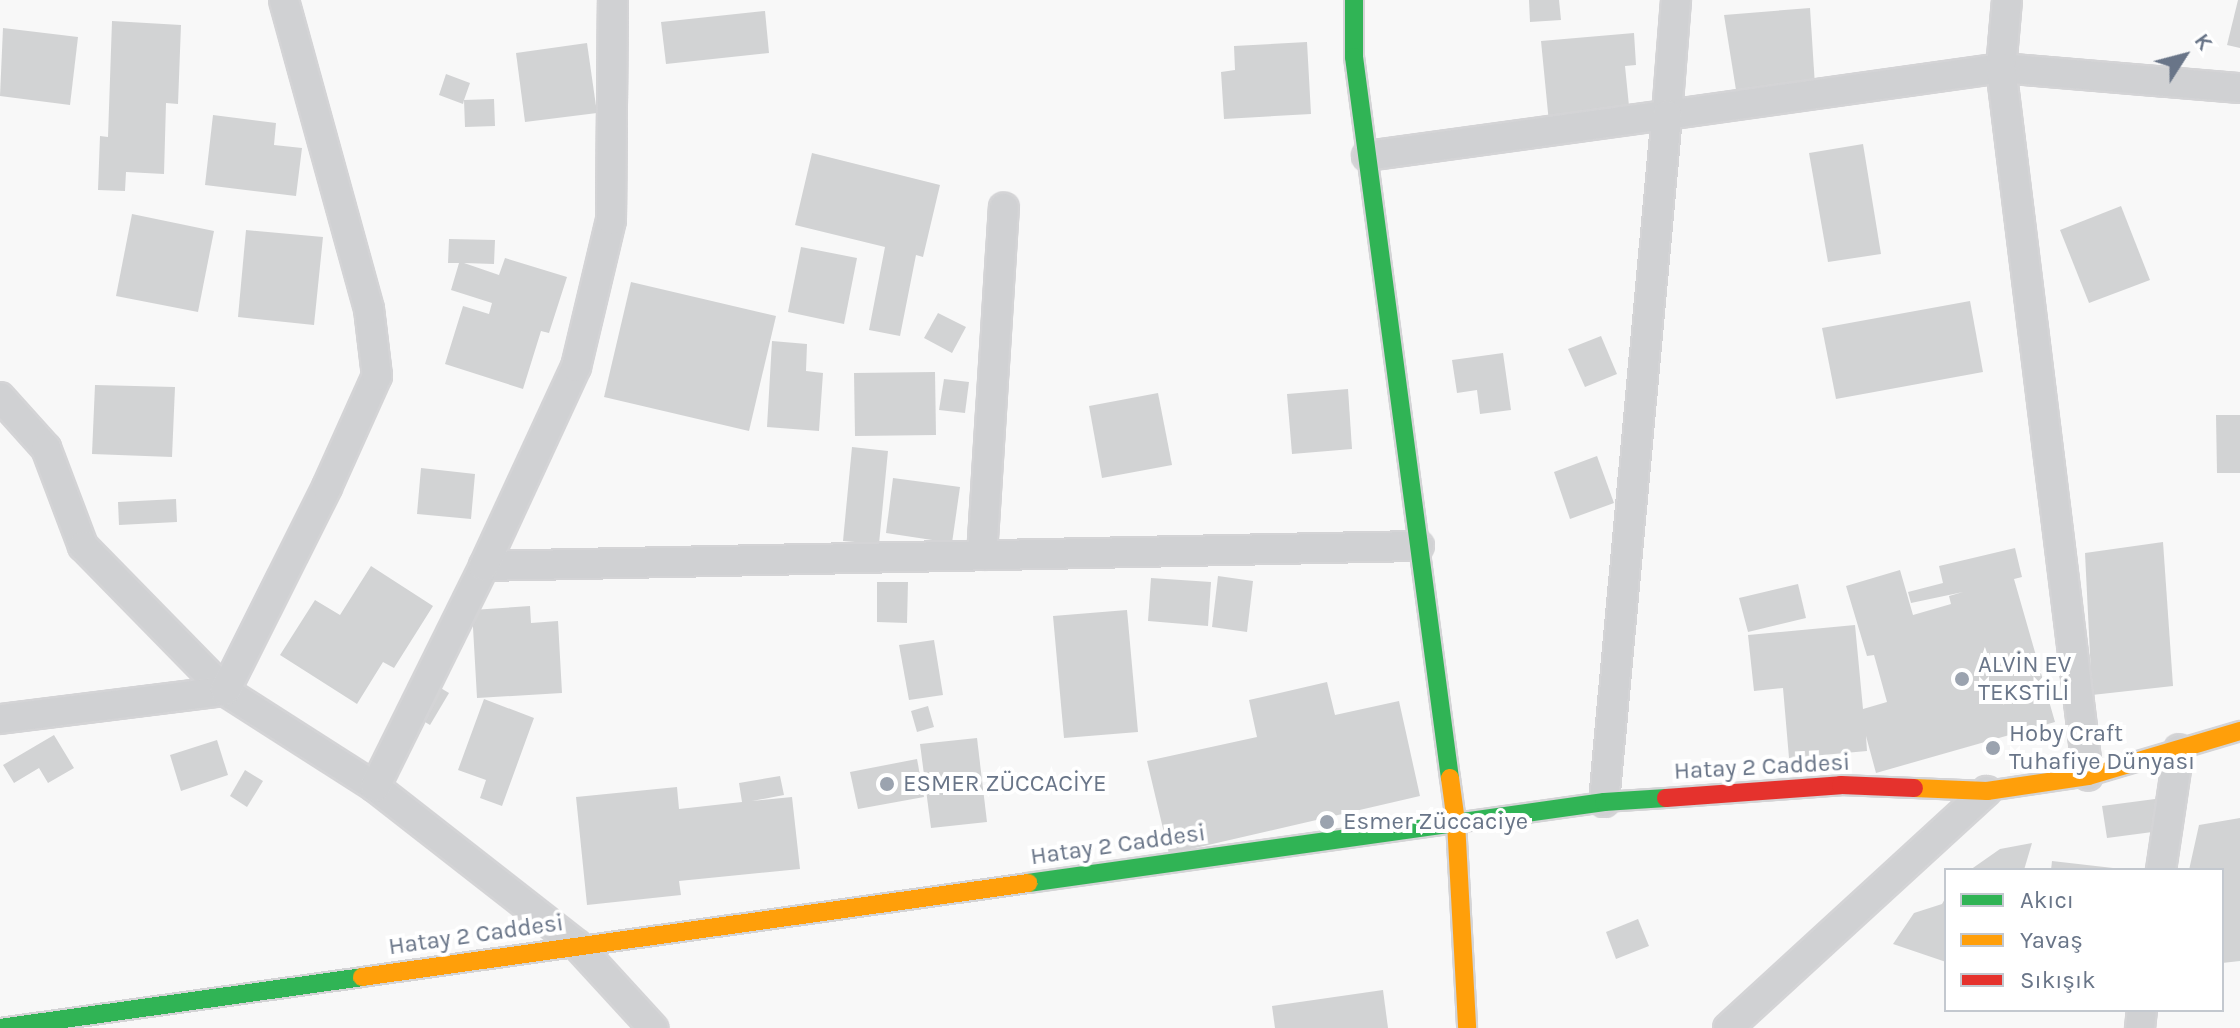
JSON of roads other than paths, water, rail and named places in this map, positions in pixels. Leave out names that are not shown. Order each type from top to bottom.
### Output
[{"type":"street","points":[[225,691],[327,487],[377,376],[369,309],[284,0]]},
{"type":"street","points":[[375,787],[484,566],[576,367],[611,220],[613,0]]},
{"type":"street","points":[[1354,0],[1354,57],[1456,822],[1467,1028]]},
{"type":"street","points":[[1604,802],[1676,0]]},
{"type":"street","points":[[2007,0],[2001,68],[2088,776]]},
{"type":"street","points":[[1367,156],[2001,68],[2240,88]]},
{"type":"street","points":[[982,555],[1004,208]]},
{"type":"street","points":[[0,397],[46,448],[83,546],[225,691],[375,787],[577,945],[653,1028]]},
{"type":"street","points":[[484,566],[1419,546]]},
{"type":"street","points":[[0,719],[225,691]]},
{"type":"street","name":"Hatay 2 Caddesi","points":[[15,1027],[1604,802],[1841,785],[1987,791],[2088,776],[2240,731]]},
{"type":"street","points":[[2161,868],[2179,749]]},
{"type":"street","points":[[1728,1028],[1987,791]]},
{"type":"place","name":"ALVİN EV TEKSTİLİ","points":[[1962,679]]},
{"type":"place","name":"Hoby Craft Tuhafiye Dünyası","points":[[1993,748]]},
{"type":"place","name":"ESMER ZÜCCACİYE","points":[[887,784]]},
{"type":"place","name":"Esmer Züccaciye","points":[[1327,822]]}]
